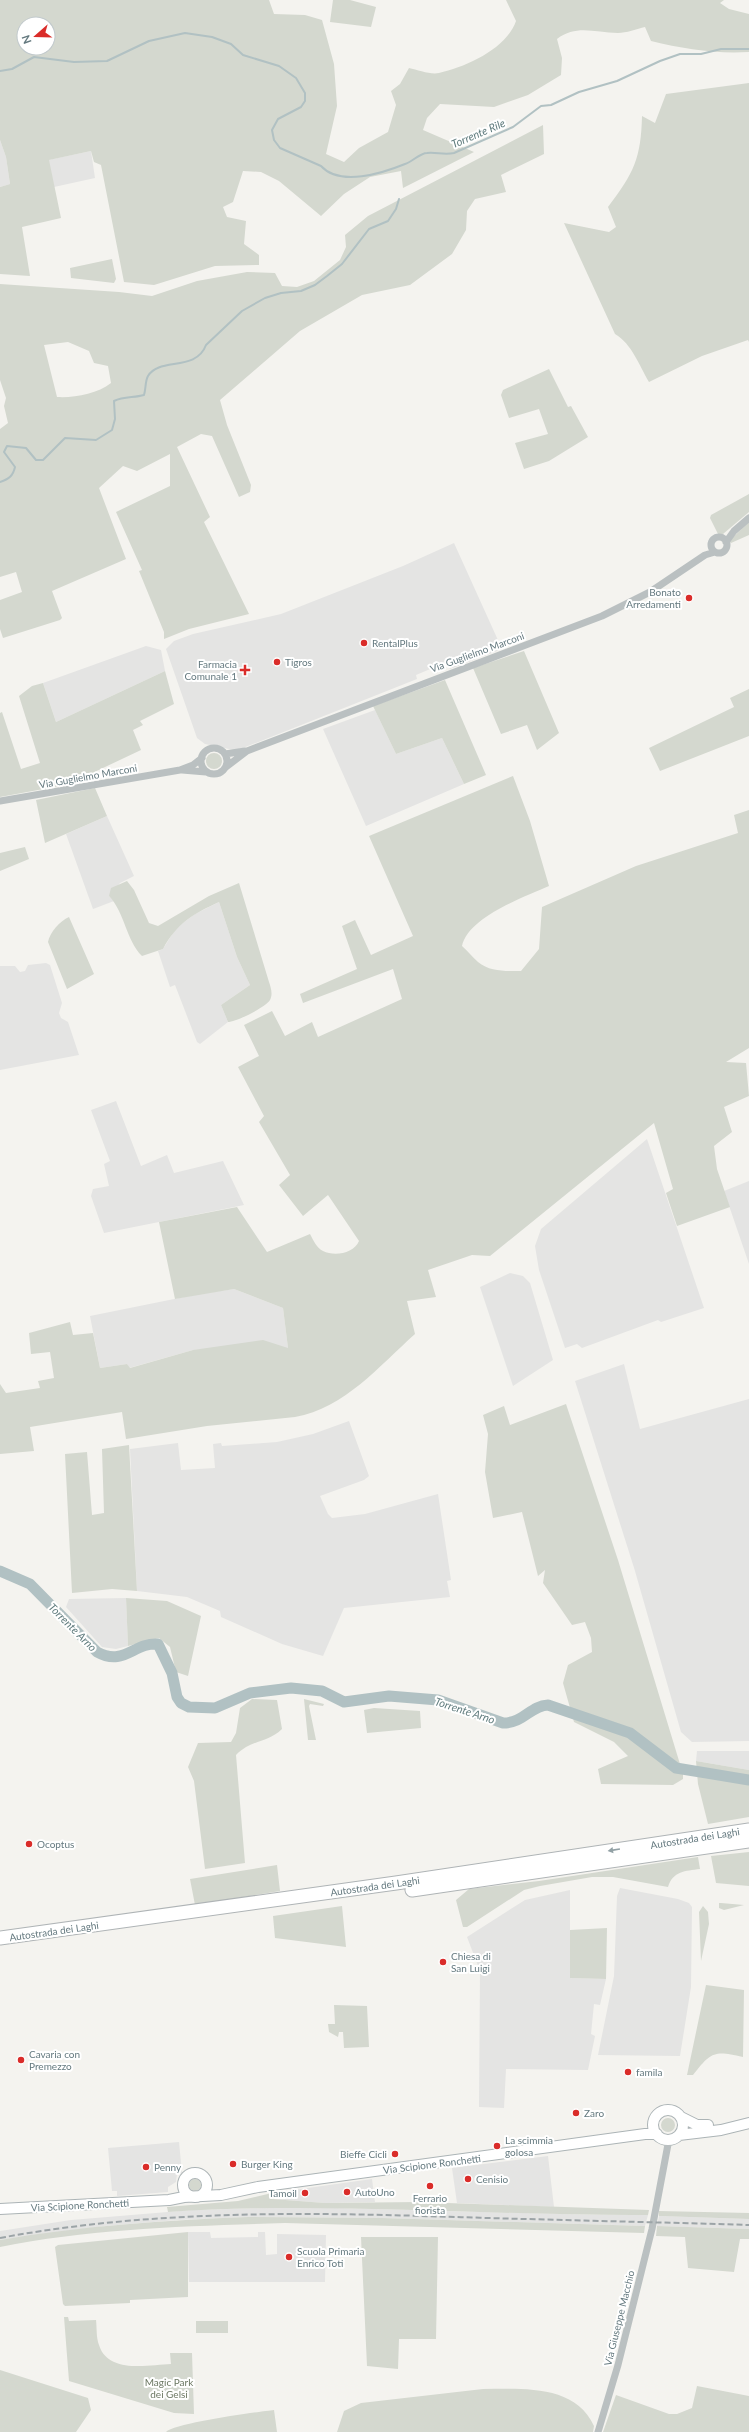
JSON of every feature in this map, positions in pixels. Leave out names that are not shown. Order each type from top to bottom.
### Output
[{"type":"highway","points":[[635,1847],[681,1835],[749,1824]]},
{"type":"highway","name":"Autostrada dei Laghi","points":[[0,1938],[749,1830]]},
{"type":"highway","name":"Autostrada dei Laghi","points":[[0,1946],[749,1841]]},
{"type":"highway","points":[[519,1874],[559,1873],[749,1849]]},
{"type":"main road","points":[[668,2110],[674,2111],[681,2117],[701,2126],[742,2124],[721,2130],[679,2134],[669,2139],[657,2134],[654,2128],[654,2121],[658,2114],[668,2110]]},
{"type":"main road","points":[[679,2134],[683,2126],[681,2117]]},
{"type":"main road","name":"Via Scipione Ronchetti","points":[[618,2138],[642,2129],[654,2121]]},
{"type":"main road","name":"Via Scipione Ronchetti","points":[[206,2182],[218,2189],[245,2189],[657,2134]]},
{"type":"main road","points":[[195,2174],[203,2176],[206,2182],[205,2192],[196,2197],[186,2193],[184,2182],[188,2177],[195,2174]]},
{"type":"main road","name":"Via Scipione Ronchetti","points":[[160,2200],[171,2196],[184,2182]]},
{"type":"main road","name":"Via Scipione Ronchetti","points":[[0,2209],[160,2200],[229,2194],[245,2189]]},
{"type":"street","points":[[734,531],[713,539],[713,550],[724,552],[726,542],[734,531],[749,518]]},
{"type":"street","points":[[720,537],[726,542]]},
{"type":"street","name":"Via Guglielmo Marconi","points":[[225,754],[247,751],[602,616],[650,592],[713,550]]},
{"type":"street","points":[[212,748],[225,754],[226,767],[217,775],[206,772],[202,765],[202,758],[205,752],[212,748]]},
{"type":"street","name":"Via Guglielmo Marconi","points":[[226,767],[247,751]]},
{"type":"street","name":"Via Guglielmo Marconi","points":[[0,801],[180,770],[193,765],[202,758]]},
{"type":"street","name":"Via Guglielmo Marconi","points":[[180,770],[206,772]]},
{"type":"street","name":"Via Giuseppe Macchio","points":[[598,2432],[618,2365],[652,2229],[669,2139]]},
{"type":"shaded area","points":[[0,140],[6,157],[10,184],[0,187]]},
{"type":"shaded area","points":[[91,151],[95,178],[54,187],[48,160]]},
{"type":"shaded area","points":[[454,543],[502,649],[450,669],[447,662],[416,675],[417,679],[243,748],[234,750],[205,744],[197,738],[166,649],[174,641],[193,634],[281,614],[403,566]]},
{"type":"shaded area","points":[[146,646],[161,650],[165,671],[56,722],[43,683]]},
{"type":"shaded area","points":[[375,710],[396,754],[442,738],[464,784],[366,826],[323,729]]},
{"type":"shaded area","points":[[107,816],[134,876],[120,883],[109,896],[114,901],[93,909],[66,834]]},
{"type":"shaded area","points":[[219,902],[237,957],[250,985],[221,1005],[228,1022],[200,1044],[197,1042],[175,985],[170,987],[158,951],[163,949],[176,928],[195,914]]},
{"type":"shaded area","points":[[46,963],[50,965],[62,1003],[59,1013],[61,1018],[68,1022],[79,1055],[0,1070],[0,966],[15,966],[20,972],[25,971],[28,965]]},
{"type":"shaded area","points":[[116,1101],[141,1166],[167,1155],[174,1173],[223,1161],[244,1205],[104,1233],[91,1196],[93,1189],[109,1186],[104,1164],[110,1161],[91,1110]]},
{"type":"shaded area","points":[[647,1139],[704,1308],[661,1322],[658,1320],[582,1348],[577,1344],[565,1348],[539,1270],[535,1246],[541,1229]]},
{"type":"shaded area","points":[[749,1181],[749,1264],[724,1191]]},
{"type":"shaded area","points":[[510,1273],[523,1276],[530,1283],[553,1360],[513,1386],[480,1287]]},
{"type":"shaded area","points":[[234,1289],[283,1308],[288,1348],[193,1350],[129,1368],[127,1364],[100,1368],[90,1316],[199,1294]]},
{"type":"shaded area","points":[[624,1364],[640,1429],[749,1399],[749,1741],[692,1742],[681,1732],[635,1571],[575,1381]]},
{"type":"shaded area","points":[[349,1421],[369,1476],[364,1480],[320,1496],[328,1514],[332,1518],[365,1514],[438,1494],[451,1580],[447,1581],[450,1597],[344,1608],[323,1656],[282,1644],[221,1617],[220,1611],[187,1597],[137,1591],[130,1449],[178,1443],[181,1470],[215,1468],[213,1444],[221,1443],[222,1446],[277,1442],[313,1434]]},
{"type":"shaded area","points":[[126,1598],[128,1646],[116,1649],[102,1647],[66,1607],[69,1599]]},
{"type":"shaded area","points":[[697,1751],[749,1751],[749,1770],[696,1761]]},
{"type":"shaded area","points":[[620,1888],[678,1899],[689,1903],[692,1907],[691,1987],[680,2056],[598,2055],[614,1976],[617,1896]]},
{"type":"shaded area","points":[[570,1890],[570,1978],[606,1979],[600,2005],[594,2004],[591,2034],[595,2036],[588,2070],[506,2069],[504,2108],[479,2107],[480,1971],[467,1937],[525,1900]]},
{"type":"shaded area","points":[[179,2142],[182,2173],[177,2174],[176,2182],[168,2187],[168,2192],[117,2196],[117,2191],[112,2191],[108,2148]]},
{"type":"shaded area","points":[[548,2156],[554,2207],[457,2203],[452,2168]]},
{"type":"shaded area","points":[[372,2179],[375,2202],[325,2203],[272,2199],[272,2193]]},
{"type":"shaded area","points":[[300,2207],[648,2215],[645,2226],[382,2218],[248,2217],[178,2220],[105,2226],[0,2240],[0,2231],[71,2220],[192,2210]]},
{"type":"shaded area","points":[[659,2216],[749,2219],[749,2229],[657,2226]]},
{"type":"shaded area","points":[[188,2232],[210,2232],[211,2238],[258,2237],[258,2232],[265,2232],[266,2255],[277,2254],[277,2234],[326,2235],[325,2282],[189,2282]]},
{"type":"green space","points":[[0,0],[269,0],[274,14],[305,15],[322,20],[334,64],[337,106],[326,154],[344,162],[359,148],[388,132],[396,105],[391,91],[400,84],[409,68],[432,73],[450,70],[485,55],[504,40],[516,21],[506,0],[724,0],[720,3],[729,9],[749,14],[749,52],[700,50],[651,41],[645,27],[621,33],[586,30],[564,34],[557,39],[562,58],[561,75],[528,95],[494,107],[440,104],[427,118],[423,130],[474,152],[403,188],[401,171],[370,177],[344,194],[321,216],[279,181],[261,172],[243,171],[233,202],[223,207],[227,217],[246,221],[244,244],[259,255],[259,265],[215,266],[154,285],[124,282],[101,165],[94,162],[91,151],[49,160],[61,218],[22,227],[30,276],[0,274],[0,187],[10,184],[6,157],[0,140]]},
{"type":"green space","points":[[333,0],[350,0],[376,7],[371,27],[330,22]]},
{"type":"green space","points":[[749,83],[749,342],[748,340],[702,356],[649,382],[631,349],[615,334],[564,223],[609,232],[616,227],[608,207],[630,174],[638,154],[642,116],[655,123],[666,94]]},
{"type":"green space","points":[[543,125],[544,154],[501,175],[506,192],[475,199],[467,211],[466,230],[452,254],[410,285],[362,295],[300,331],[220,400],[227,425],[251,485],[250,492],[239,497],[212,436],[201,434],[177,447],[210,517],[204,522],[249,614],[189,629],[164,639],[164,632],[139,571],[142,570],[116,512],[170,486],[170,454],[137,471],[123,466],[99,488],[126,559],[52,591],[62,618],[60,620],[3,638],[0,629],[0,600],[22,592],[16,572],[0,577],[0,429],[8,423],[4,406],[6,398],[0,380],[0,284],[119,292],[152,296],[197,281],[247,272],[275,273],[282,286],[297,287],[314,281],[340,260],[346,247],[345,235],[368,216]],"holes":[[[68,342],[89,351],[94,363],[108,366],[111,383],[92,393],[71,397],[57,397],[44,345]]]},
{"type":"green space","points":[[112,259],[116,279],[114,283],[71,278],[70,268]]},
{"type":"green space","points":[[549,369],[568,407],[571,406],[588,437],[549,461],[524,469],[515,443],[548,434],[539,409],[509,418],[501,395],[503,390]]},
{"type":"green space","points":[[749,494],[749,512],[723,534],[718,534],[710,518],[711,515]]},
{"type":"green space","points":[[749,522],[749,535],[731,543],[729,541]]},
{"type":"green space","points":[[524,651],[559,733],[537,750],[527,725],[501,734],[473,668]]},
{"type":"green space","points":[[165,671],[174,704],[140,721],[143,725],[133,730],[141,750],[86,776],[87,781],[0,797],[0,713],[2,712],[21,769],[40,763],[19,696],[32,686],[43,683],[56,722]]},
{"type":"green space","points":[[445,680],[486,775],[464,784],[442,738],[396,754],[373,706]]},
{"type":"green space","points":[[749,689],[749,736],[660,771],[649,748],[734,707],[730,698]]},
{"type":"green space","points":[[211,753],[217,753],[222,758],[220,767],[217,769],[211,769],[206,764],[206,758]]},
{"type":"green space","points":[[513,776],[530,821],[549,886],[498,909],[475,926],[466,936],[462,946],[483,965],[488,968],[498,970],[521,971],[539,949],[542,907],[636,866],[738,833],[734,815],[749,810],[749,1048],[726,1062],[746,1063],[749,1096],[724,1107],[732,1132],[714,1146],[717,1169],[730,1207],[677,1226],[666,1193],[673,1189],[654,1123],[490,1256],[472,1255],[428,1270],[436,1297],[407,1301],[415,1334],[360,1384],[330,1405],[295,1417],[207,1426],[126,1439],[122,1412],[30,1427],[34,1451],[0,1454],[0,1384],[6,1393],[40,1388],[38,1381],[54,1378],[50,1352],[31,1354],[29,1333],[70,1322],[73,1335],[93,1333],[100,1368],[127,1364],[130,1368],[193,1350],[263,1340],[288,1348],[283,1308],[234,1289],[175,1299],[159,1222],[237,1207],[267,1252],[310,1234],[315,1244],[323,1251],[328,1253],[344,1253],[357,1245],[359,1241],[328,1195],[303,1216],[279,1185],[290,1175],[259,1122],[264,1116],[238,1067],[259,1056],[244,1025],[272,1011],[285,1036],[312,1022],[318,1037],[402,999],[393,969],[303,1003],[300,994],[357,969],[342,926],[355,920],[371,955],[413,936],[369,836]]},
{"type":"green space","points":[[95,788],[107,816],[45,843],[36,800]]},
{"type":"green space","points":[[25,847],[29,859],[0,871],[0,853]]},
{"type":"green space","points":[[127,881],[134,890],[149,923],[158,926],[209,896],[239,883],[272,993],[270,1000],[250,1014],[228,1022],[221,1005],[250,985],[237,957],[219,902],[186,920],[174,932],[163,949],[142,956],[132,942],[119,910],[109,896],[111,888]]},
{"type":"green space","points":[[69,917],[94,974],[67,989],[48,942],[56,927]]},
{"type":"green space","points":[[566,1404],[618,1560],[683,1774],[683,1779],[673,1785],[601,1784],[598,1769],[628,1756],[614,1742],[574,1722],[563,1683],[568,1665],[592,1652],[591,1638],[585,1622],[572,1625],[543,1583],[545,1570],[538,1576],[522,1512],[493,1518],[485,1472],[488,1434],[483,1415],[504,1406],[510,1425]]},
{"type":"green space","points":[[129,1445],[137,1591],[112,1589],[72,1593],[65,1454],[87,1452],[92,1515],[104,1513],[102,1449]]},
{"type":"green space","points":[[126,1598],[167,1601],[201,1616],[188,1676],[176,1672],[170,1647],[159,1638],[128,1646]]},
{"type":"green space","points":[[252,1699],[277,1700],[282,1729],[271,1737],[248,1746],[236,1755],[245,1863],[205,1869],[194,1781],[188,1767],[198,1743],[231,1742],[236,1733],[240,1708]]},
{"type":"green space","points":[[304,1699],[324,1704],[323,1706],[310,1704],[309,1706],[316,1740],[308,1740]]},
{"type":"green space","points":[[374,1708],[420,1711],[421,1728],[367,1733],[364,1710]]},
{"type":"green space","points":[[696,1761],[749,1770],[749,1817],[708,1824],[698,1784]]},
{"type":"green space","points":[[749,1852],[749,1886],[716,1883],[711,1856]]},
{"type":"green space","points":[[698,1857],[700,1869],[685,1871],[676,1875],[668,1887],[613,1877],[592,1877],[540,1886],[524,1890],[467,1927],[463,1927],[456,1900],[469,1889],[539,1881]]},
{"type":"green space","points":[[277,1865],[280,1891],[195,1905],[190,1879]]},
{"type":"green space","points":[[719,1903],[744,1905],[724,1910],[719,1908]]},
{"type":"green space","points":[[342,1906],[346,1947],[275,1938],[273,1916]]},
{"type":"green space","points":[[703,1906],[708,1912],[709,1924],[701,1961],[699,1912]]},
{"type":"green space","points":[[607,1928],[606,1979],[570,1978],[570,1930]]},
{"type":"green space","points":[[706,1985],[744,1990],[743,2057],[725,2054],[714,2055],[709,2057],[693,2075],[687,2075]]},
{"type":"green space","points":[[334,2005],[367,2006],[369,2047],[344,2048],[343,2032],[339,2032],[338,2037],[329,2032],[328,2024],[335,2024]]},
{"type":"green space","points":[[665,2118],[671,2118],[675,2122],[675,2128],[671,2132],[665,2132],[661,2128],[661,2122]]},
{"type":"green space","points":[[195,2179],[199,2181],[201,2185],[199,2189],[195,2191],[191,2189],[189,2185],[191,2181]]},
{"type":"green space","points":[[272,2193],[272,2199],[325,2203],[419,2202],[649,2210],[648,2215],[588,2215],[348,2208],[228,2209],[168,2212],[167,2207],[238,2201]]},
{"type":"green space","points":[[659,2211],[749,2213],[749,2219],[659,2216]]},
{"type":"green space","points":[[248,2217],[382,2218],[645,2226],[644,2233],[285,2223],[249,2224],[106,2232],[0,2247],[0,2240],[93,2227]]},
{"type":"green space","points":[[657,2226],[749,2229],[749,2239],[740,2239],[734,2272],[688,2268],[685,2237],[656,2236]]},
{"type":"green space","points":[[188,2232],[188,2297],[130,2300],[130,2303],[65,2306],[63,2304],[55,2247],[58,2245]]},
{"type":"green space","points":[[361,2237],[438,2237],[436,2339],[399,2339],[398,2369],[367,2366]]},
{"type":"green space","name":"Magic Park dei Gelsi","points":[[64,2317],[68,2317],[69,2321],[96,2320],[99,2345],[104,2354],[111,2360],[120,2364],[140,2366],[171,2364],[170,2353],[192,2353],[194,2414],[174,2413],[69,2381]]},
{"type":"green space","points":[[196,2321],[228,2321],[228,2333],[196,2333]]},
{"type":"green space","points":[[0,2370],[88,2398],[91,2410],[76,2432],[0,2432]]},
{"type":"green space","points":[[697,2386],[749,2396],[749,2432],[603,2432],[616,2395],[669,2414],[677,2414],[692,2408]]},
{"type":"green space","points":[[483,2389],[530,2390],[561,2396],[574,2402],[585,2412],[594,2426],[593,2432],[337,2432],[344,2411],[361,2403]]},
{"type":"green space","points":[[274,2410],[277,2432],[166,2432],[184,2425],[235,2415]]},
{"type":"waterway","name":"Torrente Rile","points":[[0,71],[12,69],[34,57],[74,62],[107,61],[149,41],[185,33],[212,37],[231,44],[243,55],[279,66],[296,78],[305,93],[305,101],[301,107],[278,119],[272,130],[274,140],[280,148],[321,166],[329,172],[339,176],[350,177],[385,171],[408,163],[424,153],[454,153],[513,127],[541,106],[551,105],[579,92],[617,81],[660,61],[680,54],[701,54],[721,49],[749,49]]},
{"type":"waterway","points":[[0,482],[10,477],[15,467],[4,452],[7,446],[26,448],[36,460],[43,460],[65,438],[96,440],[112,430],[115,419],[114,401],[122,398],[144,395],[147,378],[153,370],[194,359],[201,353],[206,345],[242,311],[265,298],[281,293],[301,291],[315,285],[342,264],[369,229],[388,221],[396,209],[399,199]]},
{"type":"waterway","name":"Torrente Arno","points":[[0,1571],[30,1584],[97,1652],[106,1656],[115,1657],[122,1656],[150,1644],[158,1644],[172,1673],[177,1697],[181,1703],[189,1707],[215,1708],[250,1693],[291,1688],[322,1691],[344,1702],[389,1696],[438,1700],[503,1723],[522,1718],[536,1708],[548,1705],[630,1733],[676,1768],[749,1780]]},
{"type":"railway","points":[[0,2238],[113,2222],[227,2215],[284,2214],[398,2215],[749,2225]]},
{"type":"place","name":"Bonato Arredamenti","points":[[689,598]]},
{"type":"place","name":"RentalPlus","points":[[364,643]]},
{"type":"place","name":"Tigros","points":[[277,662]]},
{"type":"place","name":"Farmacia Comunale 1","points":[[245,670]]},
{"type":"place","name":"Ocoptus","points":[[29,1844]]},
{"type":"place","name":"Chiesa di San Luigi","points":[[443,1962]]},
{"type":"place","name":"Cavaria con Premezzo","points":[[21,2060]]},
{"type":"place","name":"famila","points":[[628,2072]]},
{"type":"place","name":"Zaro","points":[[576,2113]]},
{"type":"place","name":"La scimmia golosa","points":[[497,2146]]},
{"type":"place","name":"Bieffe Cicli","points":[[395,2154]]},
{"type":"place","name":"Burger King","points":[[233,2164]]},
{"type":"place","name":"Penny","points":[[146,2167]]},
{"type":"place","name":"Cenisio","points":[[468,2179]]},
{"type":"place","name":"Ferrario fiorista","points":[[430,2186]]},
{"type":"place","name":"AutoUno","points":[[347,2192]]},
{"type":"place","name":"Tamoil","points":[[305,2193]]},
{"type":"place","name":"Scuola Primaria Enrico Toti","points":[[289,2257]]}]
